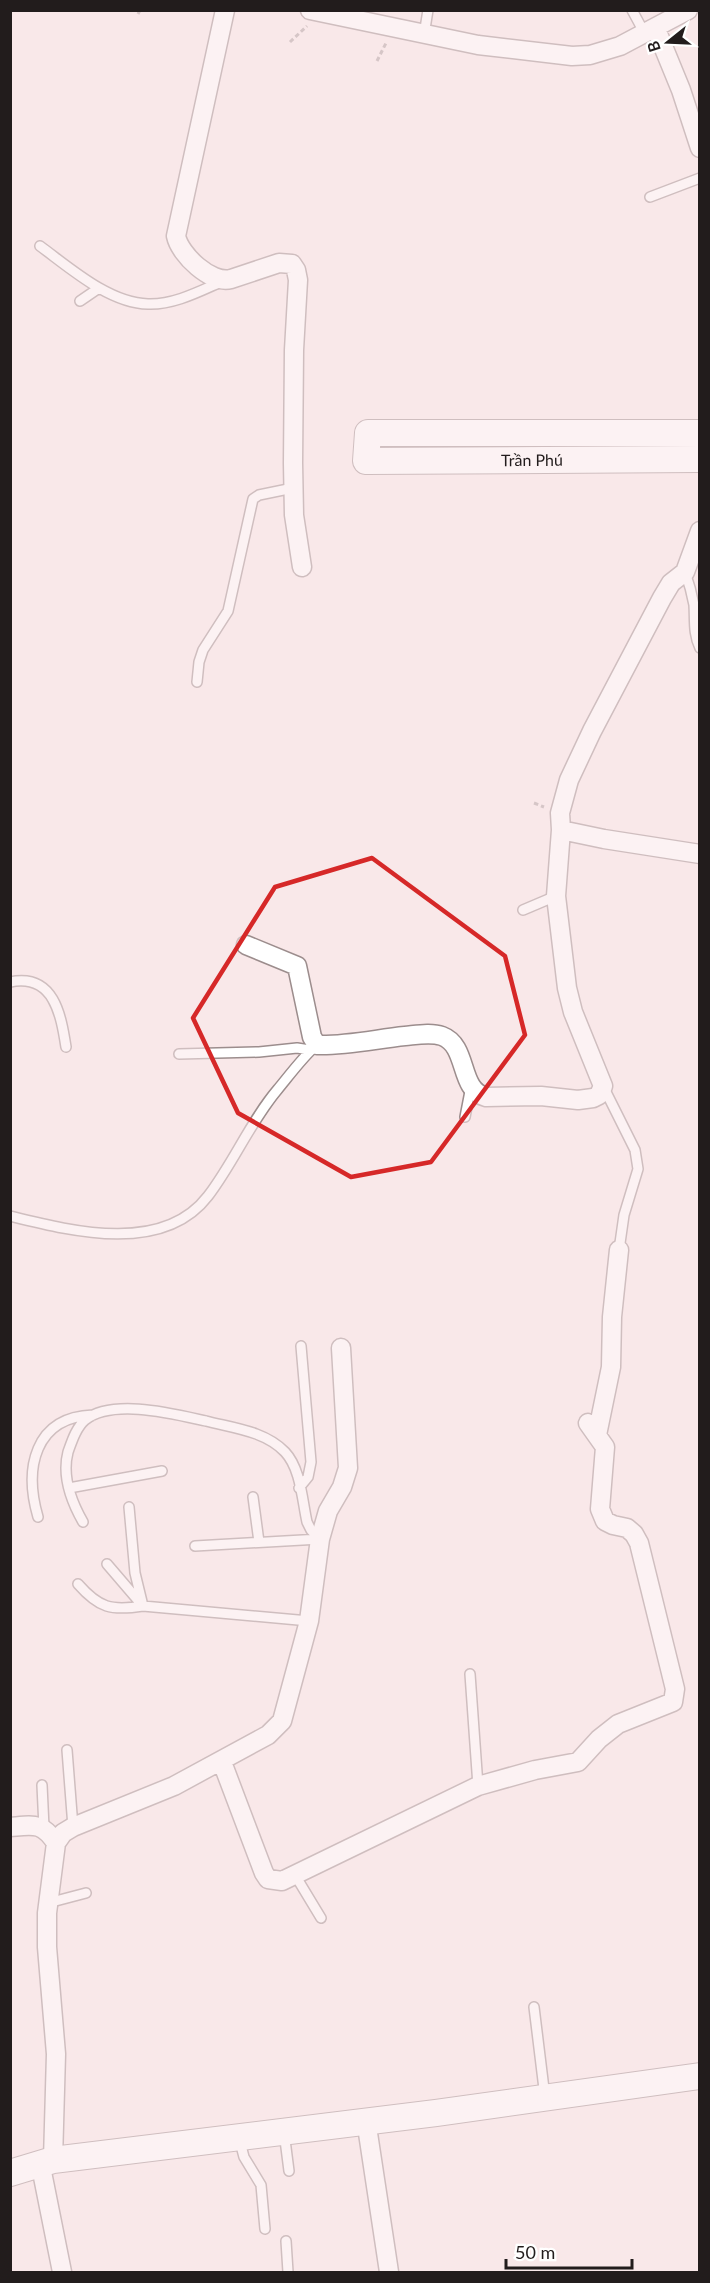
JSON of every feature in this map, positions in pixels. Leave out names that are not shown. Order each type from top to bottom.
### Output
[{"type":"main road","name":"Trần Phú","points":[[699,433],[368,433],[366,461],[699,459]]},
{"type":"main road","points":[[10,2173],[47,2161],[545,2099],[699,2076]]},
{"type":"street","points":[[225,10],[176,236],[184,252],[207,274],[223,281],[279,263],[292,264],[296,270],[298,280],[294,350],[293,488],[294,515],[302,567]]},
{"type":"street","points":[[310,10],[478,45],[572,56],[607,51],[651,32],[688,10]]},
{"type":"street","points":[[651,32],[681,90],[699,148]]},
{"type":"street","points":[[246,945],[297,966],[314,1048],[420,1035],[442,1036],[450,1041],[457,1051],[475,1092],[486,1097],[541,1096],[578,1100],[599,1095],[603,1086],[571,1004],[562,954],[556,896],[561,830],[560,813],[569,780],[592,731],[662,598],[671,583],[685,572],[699,531]]},
{"type":"street","points":[[561,830],[616,842],[699,854]]},
{"type":"street","points":[[222,1762],[264,1873],[268,1879],[282,1881],[478,1786],[535,1770],[578,1762],[618,1724],[673,1702],[675,1689],[641,1549],[634,1534],[627,1528],[605,1521],[600,1509],[605,1447],[593,1429],[610,1367],[612,1317],[619,1250]]},
{"type":"street","points":[[62,2272],[47,2161],[56,2054],[47,1947],[48,1903],[56,1843],[63,1833],[73,1827],[158,1794],[222,1762],[268,1735],[282,1721],[309,1621],[320,1539],[328,1510],[342,1487],[348,1468],[341,1348]]},
{"type":"street","points":[[10,1827],[30,1825],[44,1828],[56,1843]]},
{"type":"street","points":[[366,2120],[389,2272],[384,2272]]},
{"type":"lane","points":[[424,35],[428,10]]},
{"type":"lane","points":[[632,10],[651,32]]},
{"type":"lane","points":[[650,197],[699,178]]},
{"type":"lane","points":[[40,246],[99,288],[129,300],[148,304],[192,295],[223,281]]},
{"type":"lane","points":[[80,301],[99,288]]},
{"type":"lane","points":[[197,682],[203,650],[228,611],[253,499],[259,495],[293,488]]},
{"type":"lane","points":[[685,572],[694,605],[694,630],[699,648]]},
{"type":"lane","points":[[523,910],[556,896]]},
{"type":"lane","points":[[10,982],[34,982],[44,987],[60,1015],[66,1047]]},
{"type":"lane","points":[[178,1054],[314,1048]]},
{"type":"lane","points":[[10,1216],[58,1228],[110,1234],[136,1232],[173,1224],[207,1197],[263,1107],[314,1048]]},
{"type":"lane","points":[[465,1117],[471,1086]]},
{"type":"lane","points":[[603,1086],[636,1150],[638,1169],[624,1215],[619,1250]]},
{"type":"lane","points":[[299,1488],[308,1477],[311,1462],[302,1346]]},
{"type":"lane","points":[[38,1517],[32,1495],[32,1466],[42,1440],[63,1421],[77,1416],[135,1410],[190,1418],[253,1432],[267,1439],[286,1453],[295,1467],[307,1522],[320,1539]]},
{"type":"lane","points":[[82,1522],[69,1488],[66,1463],[77,1429],[93,1415]]},
{"type":"lane","points":[[69,1488],[162,1471]]},
{"type":"lane","points":[[253,1497],[259,1542]]},
{"type":"lane","points":[[129,1507],[135,1573],[143,1606]]},
{"type":"lane","points":[[195,1546],[320,1539]]},
{"type":"lane","points":[[107,1564],[143,1606]]},
{"type":"lane","points":[[78,1584],[92,1600],[117,1609],[143,1606],[309,1621]]},
{"type":"lane","points":[[470,1674],[478,1786]]},
{"type":"lane","points":[[67,1750],[73,1827]]},
{"type":"lane","points":[[42,1785],[44,1828]]},
{"type":"lane","points":[[295,1875],[321,1918]]},
{"type":"lane","points":[[48,1903],[86,1893]]},
{"type":"lane","points":[[534,2007],[545,2099]]},
{"type":"lane","points":[[284,2132],[289,2171]]},
{"type":"lane","points":[[239,2137],[244,2157],[261,2185],[265,2229]]},
{"type":"lane","points":[[286,2241],[288,2272]]},
{"type":"highlighted area","points":[[372,858],[505,956],[525,1035],[431,1162],[351,1177],[238,1113],[193,1018],[275,887]]}]
